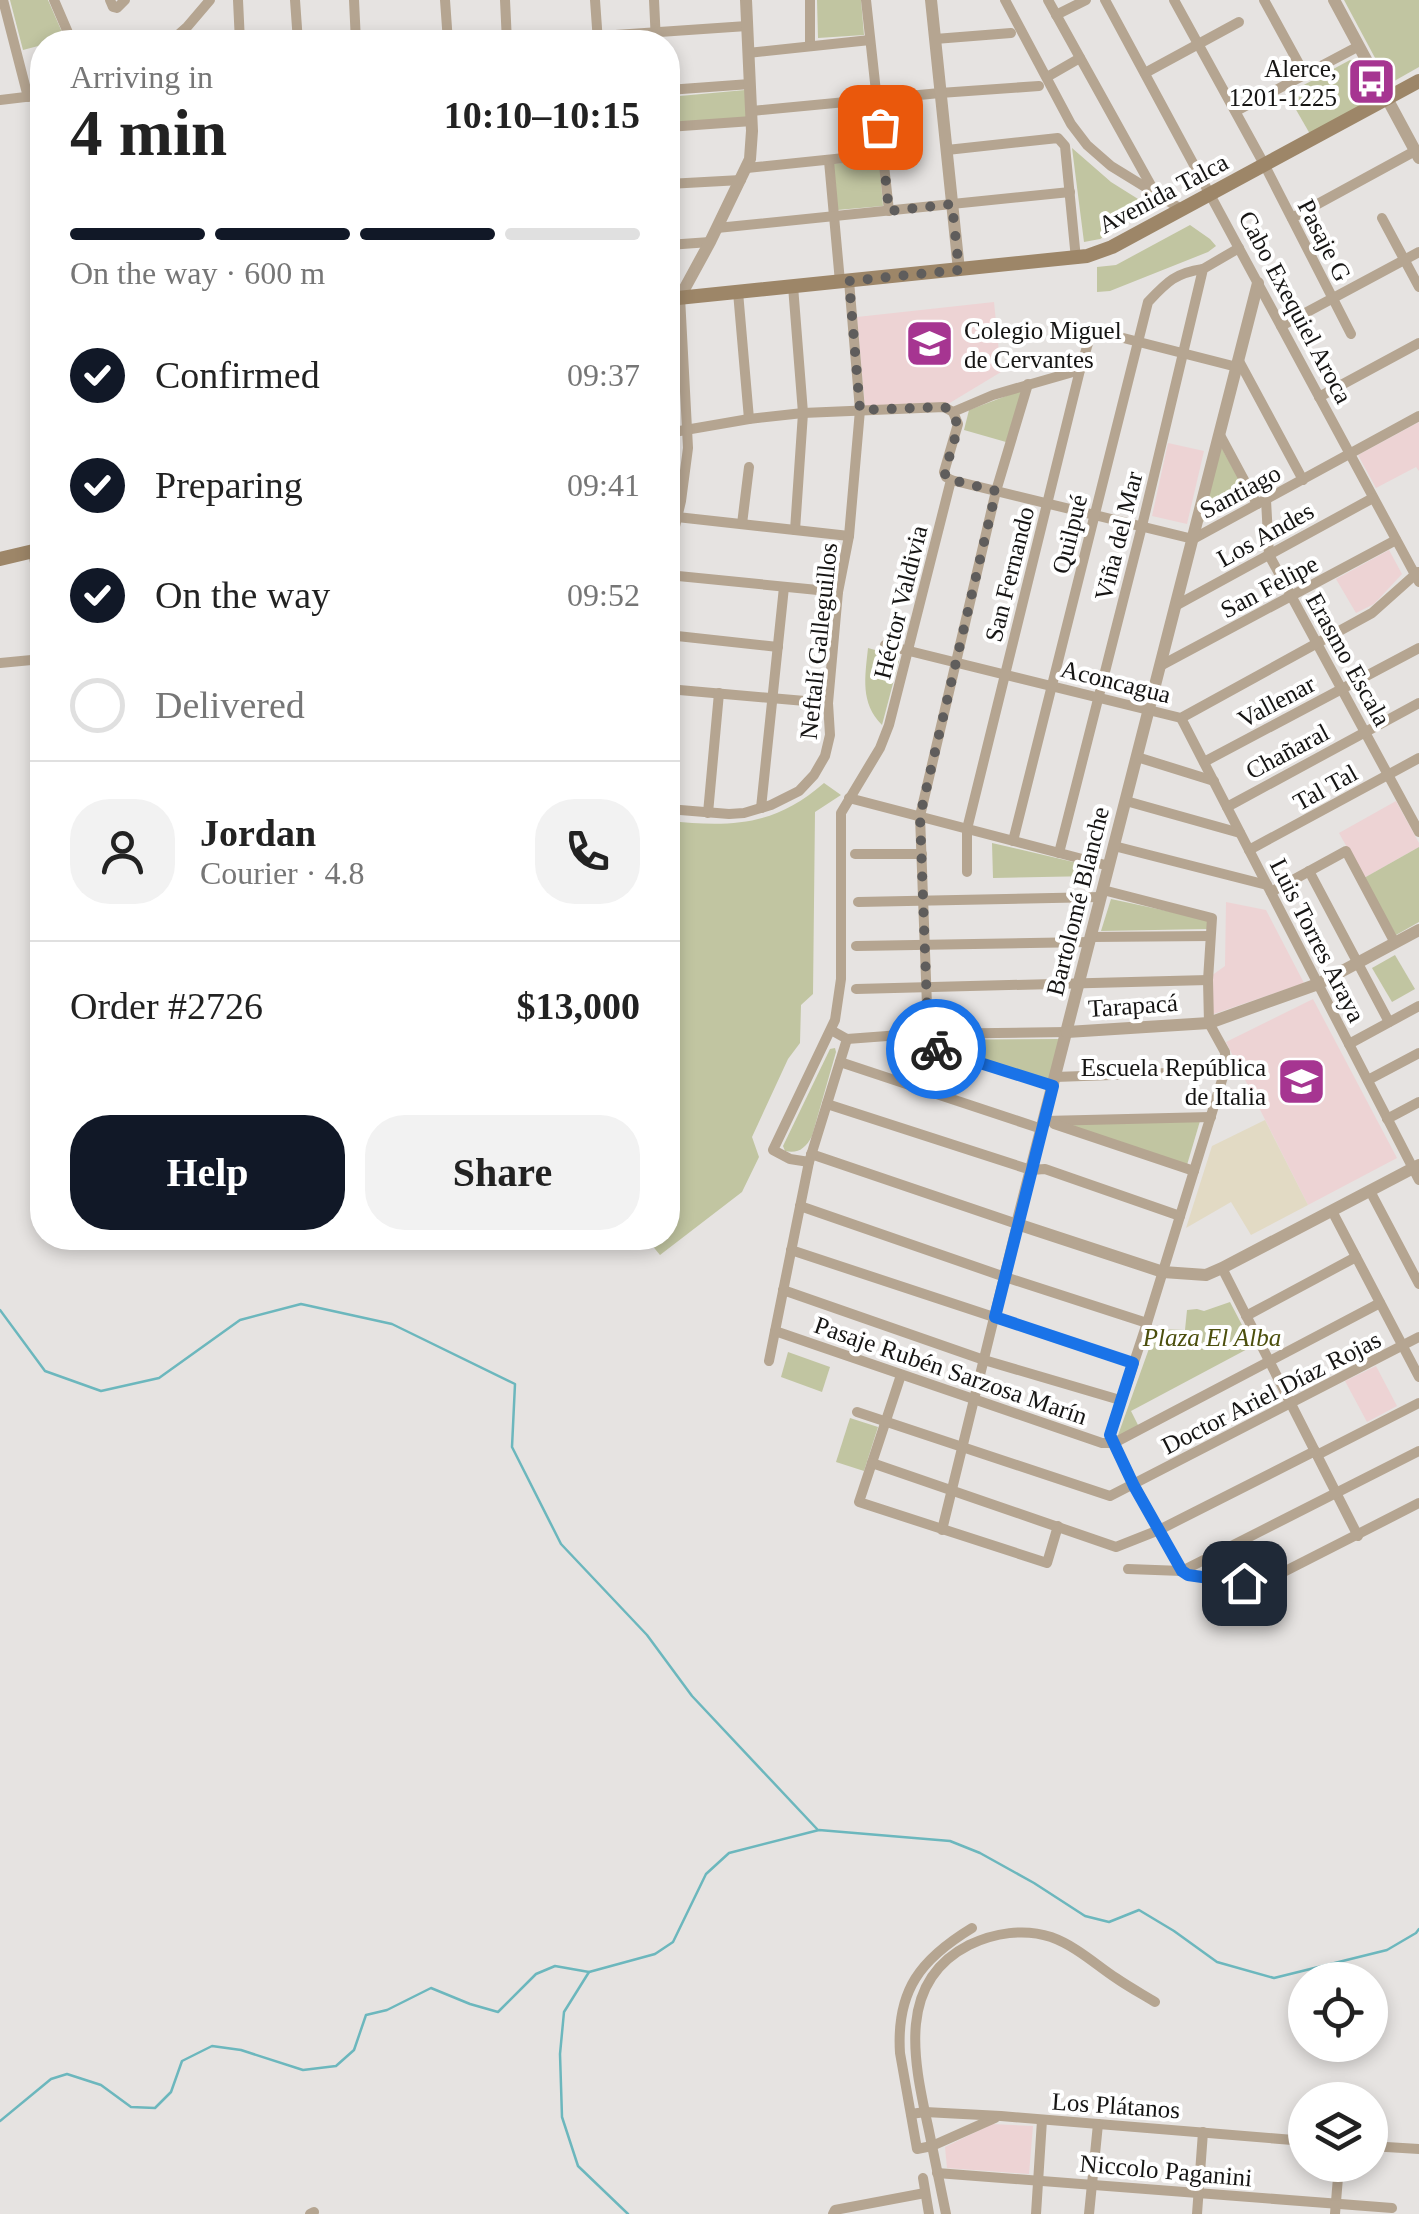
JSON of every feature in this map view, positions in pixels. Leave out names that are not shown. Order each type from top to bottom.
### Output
[{"type":"main road","name":"Avenida Talca","points":[[680,297],[1076,259],[1112,247],[1419,81]]},
{"type":"main road","points":[[0,558],[30,552]]},
{"type":"street","points":[[0,100],[28,98],[3,0]]},
{"type":"street","points":[[54,0],[67,30]]},
{"type":"street","points":[[184,30],[210,0]]},
{"type":"street","points":[[238,0],[239,30]]},
{"type":"street","points":[[295,0],[297,30]]},
{"type":"street","points":[[354,0],[355,30]]},
{"type":"street","points":[[445,0],[447,30]]},
{"type":"street","points":[[505,0],[509,30]]},
{"type":"street","points":[[595,0],[597,30]]},
{"type":"street","points":[[654,0],[656,30]]},
{"type":"street","points":[[680,289],[710,242],[752,149],[746,0]]},
{"type":"street","points":[[810,0],[810,46]]},
{"type":"street","points":[[866,0],[889,211]]},
{"type":"street","points":[[931,0],[959,270]]},
{"type":"street","points":[[1005,0],[1043,81],[1087,145],[1111,166],[1182,208]]},
{"type":"street","points":[[1048,0],[1155,193]]},
{"type":"street","points":[[1056,15],[1086,0]]},
{"type":"street","name":"Cabo Exequiel Aroca","points":[[1105,0],[1417,576]]},
{"type":"street","name":"Pasaje G","points":[[1174,0],[1351,334]]},
{"type":"street","points":[[1264,0],[1305,75]]},
{"type":"street","points":[[1292,218],[1417,155],[1334,0]]},
{"type":"street","points":[[1145,74],[1239,22]]},
{"type":"street","points":[[680,34],[747,26]]},
{"type":"street","points":[[935,39],[1011,33]]},
{"type":"street","points":[[748,53],[870,40]]},
{"type":"street","points":[[1236,111],[1359,46]]},
{"type":"street","points":[[680,125],[1043,81],[1080,58]]},
{"type":"street","points":[[680,89],[750,84]]},
{"type":"street","points":[[946,150],[1058,138],[1065,146],[1076,259]]},
{"type":"street","points":[[680,182],[882,154]]},
{"type":"street","name":"Neftalí Galleguillos","points":[[680,811],[744,812],[781,802],[799,790],[820,766],[830,736],[828,703],[838,592],[849,536],[860,410],[829,160]]},
{"type":"street","points":[[717,228],[1070,192]]},
{"type":"street","points":[[1382,218],[1419,287]]},
{"type":"street","points":[[680,244],[710,242]]},
{"type":"street","points":[[1203,269],[1239,248]]},
{"type":"street","points":[[1281,326],[1419,252]]},
{"type":"street","name":"Quilpué","points":[[1013,841],[1148,302],[1171,278],[1203,269]]},
{"type":"street","name":"Viña del Mar","points":[[1059,853],[1203,269]]},
{"type":"street","name":"Bartolomé Blanche","points":[[942,1530],[1258,284]]},
{"type":"street","points":[[794,286],[803,414],[795,530]]},
{"type":"street","points":[[738,292],[749,419]]},
{"type":"street","name":"San Fernando","points":[[967,872],[967,829],[1092,330],[1137,341]]},
{"type":"street","points":[[1137,341],[1238,363],[1303,480]]},
{"type":"street","points":[[1319,397],[1419,342]]},
{"type":"street","points":[[680,354],[688,429],[687,466],[680,491]]},
{"type":"street","points":[[680,431],[749,419],[860,410],[944,407],[953,412],[1028,384],[1080,370]]},
{"type":"street","points":[[928,1033],[920,816],[996,491],[1028,384]]},
{"type":"street","name":"Héctor Valdivia","points":[[810,1158],[790,1159],[773,1150],[831,1030],[840,990],[841,813],[885,737],[951,480],[944,472],[958,424],[953,412]]},
{"type":"street","name":"Santiago","points":[[951,480],[1193,539],[1419,416]]},
{"type":"street","points":[[1220,435],[1262,502]]},
{"type":"street","points":[[742,524],[748,466]]},
{"type":"street","name":"Los Andes","points":[[1175,606],[1374,498]]},
{"type":"street","name":"Erasmo Escala","points":[[1262,502],[1269,555],[1388,775],[1414,812],[1419,832]]},
{"type":"street","points":[[680,517],[849,536]]},
{"type":"street","name":"San Felipe","points":[[1160,666],[1396,540]]},
{"type":"street","points":[[680,575],[838,592]]},
{"type":"street","name":"Aconcagua","points":[[886,645],[1181,718],[1372,613],[1417,576]]},
{"type":"street","points":[[761,808],[784,587]]},
{"type":"street","points":[[680,636],[778,646]]},
{"type":"street","name":"Vallenar","points":[[1204,762],[1419,648]]},
{"type":"street","points":[[0,663],[30,661]]},
{"type":"street","points":[[680,690],[828,703]]},
{"type":"street","points":[[708,813],[719,694]]},
{"type":"street","name":"Chañaral","points":[[1227,807],[1419,703]]},
{"type":"street","name":"Luis Torres Araya","points":[[1181,718],[1417,1171]]},
{"type":"street","points":[[1137,757],[1214,781]]},
{"type":"street","name":"Tal Tal","points":[[1250,850],[1419,758]]},
{"type":"street","points":[[850,798],[1109,866]]},
{"type":"street","points":[[1126,801],[1240,833]]},
{"type":"street","points":[[1114,846],[1269,888],[1346,851],[1395,942]]},
{"type":"street","points":[[855,854],[922,854]]},
{"type":"street","points":[[1309,872],[1390,1022]]},
{"type":"street","points":[[858,902],[1102,893],[1212,918],[1208,1023],[1227,1063],[1110,1435],[1134,1486],[1182,1571],[1188,1575],[1264,1582],[1419,1503]]},
{"type":"street","name":"Tarapacá","points":[[847,1039],[1208,1023],[1318,984],[1419,930]]},
{"type":"street","points":[[856,946],[1210,936]]},
{"type":"street","points":[[856,989],[1208,980]]},
{"type":"street","points":[[1349,1044],[1419,1006]]},
{"type":"street","points":[[769,1361],[810,1158],[847,1039],[831,1030]]},
{"type":"street","points":[[914,1034],[924,1045],[1054,1081],[1225,1071]]},
{"type":"street","points":[[1368,1080],[1419,1053]]},
{"type":"street","points":[[840,1062],[1194,1172]]},
{"type":"street","points":[[1388,1119],[1419,1102]]},
{"type":"street","points":[[827,1104],[1031,1170],[1045,1168],[1180,1216]]},
{"type":"street","points":[[1043,1125],[1210,1117]]},
{"type":"street","points":[[810,1158],[1163,1272],[1206,1274],[1417,1171]]},
{"type":"street","points":[[1370,1191],[1419,1284]]},
{"type":"street","points":[[800,1206],[1147,1323]]},
{"type":"street","points":[[1332,1211],[1419,1378]]},
{"type":"street","points":[[791,1250],[1133,1363]]},
{"type":"street","points":[[1246,1316],[1356,1256]]},
{"type":"street","points":[[1222,1268],[1358,1536]]},
{"type":"street","points":[[783,1290],[984,1360],[1120,1400]]},
{"type":"street","name":"Pasaje Rubén Sarzosa Marín","points":[[775,1330],[1102,1443],[1114,1443],[1380,1302]]},
{"type":"street","name":"Doctor Ariel Díaz Rojas","points":[[857,1412],[1110,1496],[1419,1337]]},
{"type":"street","points":[[901,1375],[858,1502],[1047,1564],[1058,1526]]},
{"type":"street","points":[[872,1463],[1116,1547],[1159,1530],[1419,1403]]},
{"type":"street","points":[[1128,1569],[1182,1571],[1419,1451]]},
{"type":"street","points":[[946,2214],[924,2112],[914,2031],[926,1988],[972,1928]]},
{"type":"street","points":[[1001,2116],[918,2149],[900,2052],[900,2030],[914,1980],[934,1954],[960,1943],[1008,1933],[1042,1935],[1072,1947],[1155,2002]]},
{"type":"street","points":[[900,2030],[914,2031]]},
{"type":"street","name":"Los Plátanos","points":[[911,2114],[1001,2116],[1288,2140]]},
{"type":"street","points":[[1036,2214],[1042,2120]]},
{"type":"street","points":[[1090,2214],[1098,2124]]},
{"type":"street","points":[[1197,2214],[1203,2132]]},
{"type":"street","points":[[1388,2147],[1419,2149]]},
{"type":"street","name":"Niccolo Paganini","points":[[937,2173],[1199,2192],[1336,2209],[1392,2208]]},
{"type":"street","points":[[923,2178],[929,2214]]},
{"type":"street","points":[[1336,2209],[1338,2182]]},
{"type":"street","points":[[833,2214],[836,2210],[854,2210],[925,2193]]},
{"type":"shaded area","name":"Colegio Miguel de Cervantes","points":[[994,302],[1001,372],[948,404],[865,407],[857,317]]},
{"type":"shaded area","points":[[1419,422],[1419,471],[1416,467],[1376,488],[1358,455]]},
{"type":"shaded area","points":[[1168,443],[1204,451],[1187,524],[1152,516]]},
{"type":"shaded area","points":[[1389,550],[1402,574],[1374,604],[1356,613],[1336,579]]},
{"type":"shaded area","points":[[1396,801],[1419,847],[1364,878],[1339,833]]},
{"type":"shaded area","points":[[1226,902],[1266,910],[1304,983],[1211,1015],[1211,976],[1225,966]]},
{"type":"shaded area","name":"Escuela República de Italia","points":[[1313,999],[1397,1158],[1308,1205],[1226,1042]]},
{"type":"shaded area","points":[[1265,1120],[1308,1205],[1251,1235],[1231,1202],[1186,1228],[1212,1146]]},
{"type":"shaded area","points":[[1376,1366],[1397,1406],[1367,1422],[1345,1381]]},
{"type":"shaded area","points":[[992,2124],[1033,2126],[1029,2174],[947,2168],[945,2147]]},
{"type":"green space","points":[[10,0],[48,0],[61,30],[30,30],[30,48],[23,50]]},
{"type":"green space","points":[[817,0],[861,0],[864,35],[818,38]]},
{"type":"green space","points":[[1344,0],[1419,0],[1419,67],[1389,84]]},
{"type":"green space","points":[[1350,60],[1359,62],[1376,91],[1374,99],[1310,134],[1287,94]]},
{"type":"green space","points":[[745,90],[747,117],[680,122],[680,96]]},
{"type":"green space","points":[[1072,148],[1111,182],[1154,209],[1100,239],[1084,242]]},
{"type":"green space","points":[[879,159],[883,206],[837,210],[833,164]]},
{"type":"green space","points":[[1190,225],[1216,246],[1110,291],[1097,292],[1097,267],[1116,265]]},
{"type":"green space","points":[[1022,390],[1006,442],[964,430],[969,410]]},
{"type":"green space","points":[[1221,447],[1248,495],[1199,524]]},
{"type":"green space","points":[[868,648],[900,657],[882,725],[867,699]]},
{"type":"green space","points":[[824,783],[841,795],[815,812],[813,994],[801,1005],[800,1043],[788,1059],[752,1137],[759,1157],[742,1192],[680,1240],[680,822],[750,821],[805,798]]},
{"type":"green space","points":[[992,843],[1099,868],[1094,876],[993,878]]},
{"type":"green space","points":[[1419,847],[1419,922],[1396,935],[1364,878]]},
{"type":"green space","points":[[1111,899],[1209,920],[1208,929],[1101,931]]},
{"type":"green space","points":[[1395,955],[1415,989],[1392,1002],[1372,968]]},
{"type":"green space","points":[[1060,1039],[1050,1080],[926,1040]]},
{"type":"green space","points":[[835,1048],[812,1136],[801,1149],[785,1151],[783,1146],[830,1049]]},
{"type":"green space","points":[[1200,1121],[1187,1165],[1059,1124]]},
{"type":"green space","name":"Plaza El Alba","points":[[1230,1302],[1253,1346],[1131,1411],[1139,1427],[1117,1438],[1156,1329],[1185,1330],[1187,1310],[1204,1311]]},
{"type":"green space","points":[[788,1352],[830,1367],[822,1392],[781,1377]]},
{"type":"green space","points":[[850,1418],[878,1427],[864,1471],[836,1462]]},
{"type":"waterway","points":[[0,1310],[45,1371],[101,1391],[159,1378],[240,1320],[301,1304],[392,1324],[515,1384],[512,1447],[561,1544],[647,1635],[692,1696],[817,1829]]},
{"type":"waterway","points":[[0,2121],[51,2079],[67,2074],[101,2085],[131,2107],[155,2108],[171,2092],[182,2061],[212,2046],[241,2050],[303,2070],[336,2066],[354,2050],[366,2015],[387,2010],[431,1988],[498,2012],[536,1974],[555,1966],[589,1972],[655,1954],[673,1942],[706,1874],[729,1853],[819,1830],[950,1841],[980,1853],[1085,1916],[1109,1922],[1139,1910],[1217,1962],[1274,1978],[1387,1950],[1419,1929]]},
{"type":"waterway","points":[[589,1972],[564,2012],[560,2054],[562,2117],[578,2166],[628,2214]]},
{"type":"way so far","points":[[880,127],[889,211],[952,204],[959,270],[849,281],[860,410],[950,409],[958,424],[945,476],[996,491],[920,816],[928,1033],[914,1034],[924,1045],[936,1049]]},
{"type":"place","name":"Alerce, 1201-1225","points":[[1372,82]]},
{"type":"place","name":"Colegio Miguel de Cervantes","points":[[929,344]]},
{"type":"place","name":"Escuela República de Italia","points":[[1301,1081]]},
{"type":"route","points":[[936,1049],[1053,1086],[995,1317],[1133,1363],[1110,1435],[1134,1486],[1182,1571],[1244,1583]]}]
